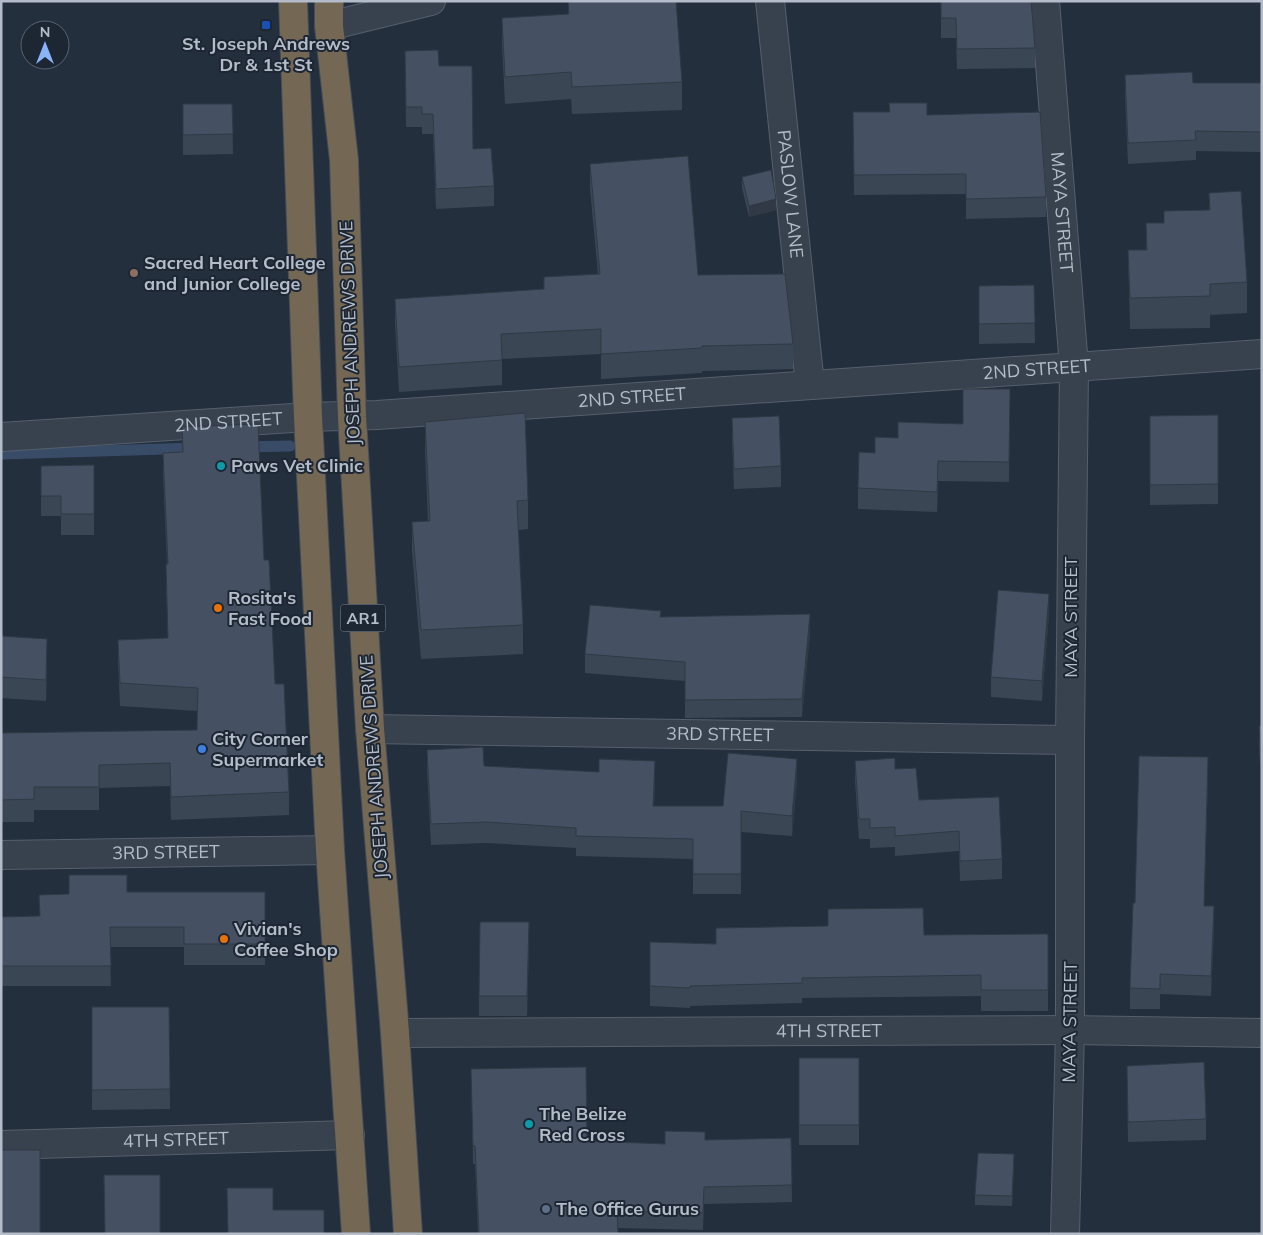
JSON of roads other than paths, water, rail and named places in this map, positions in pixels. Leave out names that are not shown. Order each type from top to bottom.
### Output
[{"type":"highway","name":"AR1","points":[[293,1],[308,417],[330,850],[356,1234]]},
{"type":"highway","name":"JOSEPH ANDREWS DRIVE","points":[[329,14],[344,160],[352,416],[370,729],[395,1033],[408,1234]]},
{"type":"street","points":[[329,14],[431,1]]},
{"type":"street","name":"PASLOW LANE","points":[[770,1],[810,385]]},
{"type":"street","name":"MAYA STREET","points":[[1044,1],[1074,367],[1070,740],[1070,1030],[1065,1234]]},
{"type":"street","name":"2ND STREET","points":[[1,437],[308,417],[352,416],[1262,354]]},
{"type":"street","name":"3RD STREET","points":[[370,729],[1070,740]]},
{"type":"street","name":"3RD STREET","points":[[1,855],[330,850]]},
{"type":"street","name":"4TH STREET","points":[[395,1033],[1070,1030],[1262,1033]]},
{"type":"street","name":"4TH STREET","points":[[1,1145],[350,1135]]},
{"type":"waterway","points":[[245,447],[290,446]]},
{"type":"waterway","points":[[1,454],[197,448]]},
{"type":"place","name":"St. Joseph Andrews Dr & 1st St","points":[[266,25]]},
{"type":"place","name":"Sacred Heart College and Junior College","points":[[134,273]]},
{"type":"place","name":"Paws Vet Clinic","points":[[221,466]]},
{"type":"place","name":"Rosita's Fast Food","points":[[218,608]]},
{"type":"place","name":"City Corner Supermarket","points":[[202,749]]},
{"type":"place","name":"Vivian's Coffee Shop","points":[[224,939]]},
{"type":"place","name":"The Belize Red Cross","points":[[529,1124]]},
{"type":"place","name":"The Office Gurus","points":[[546,1209]]}]
